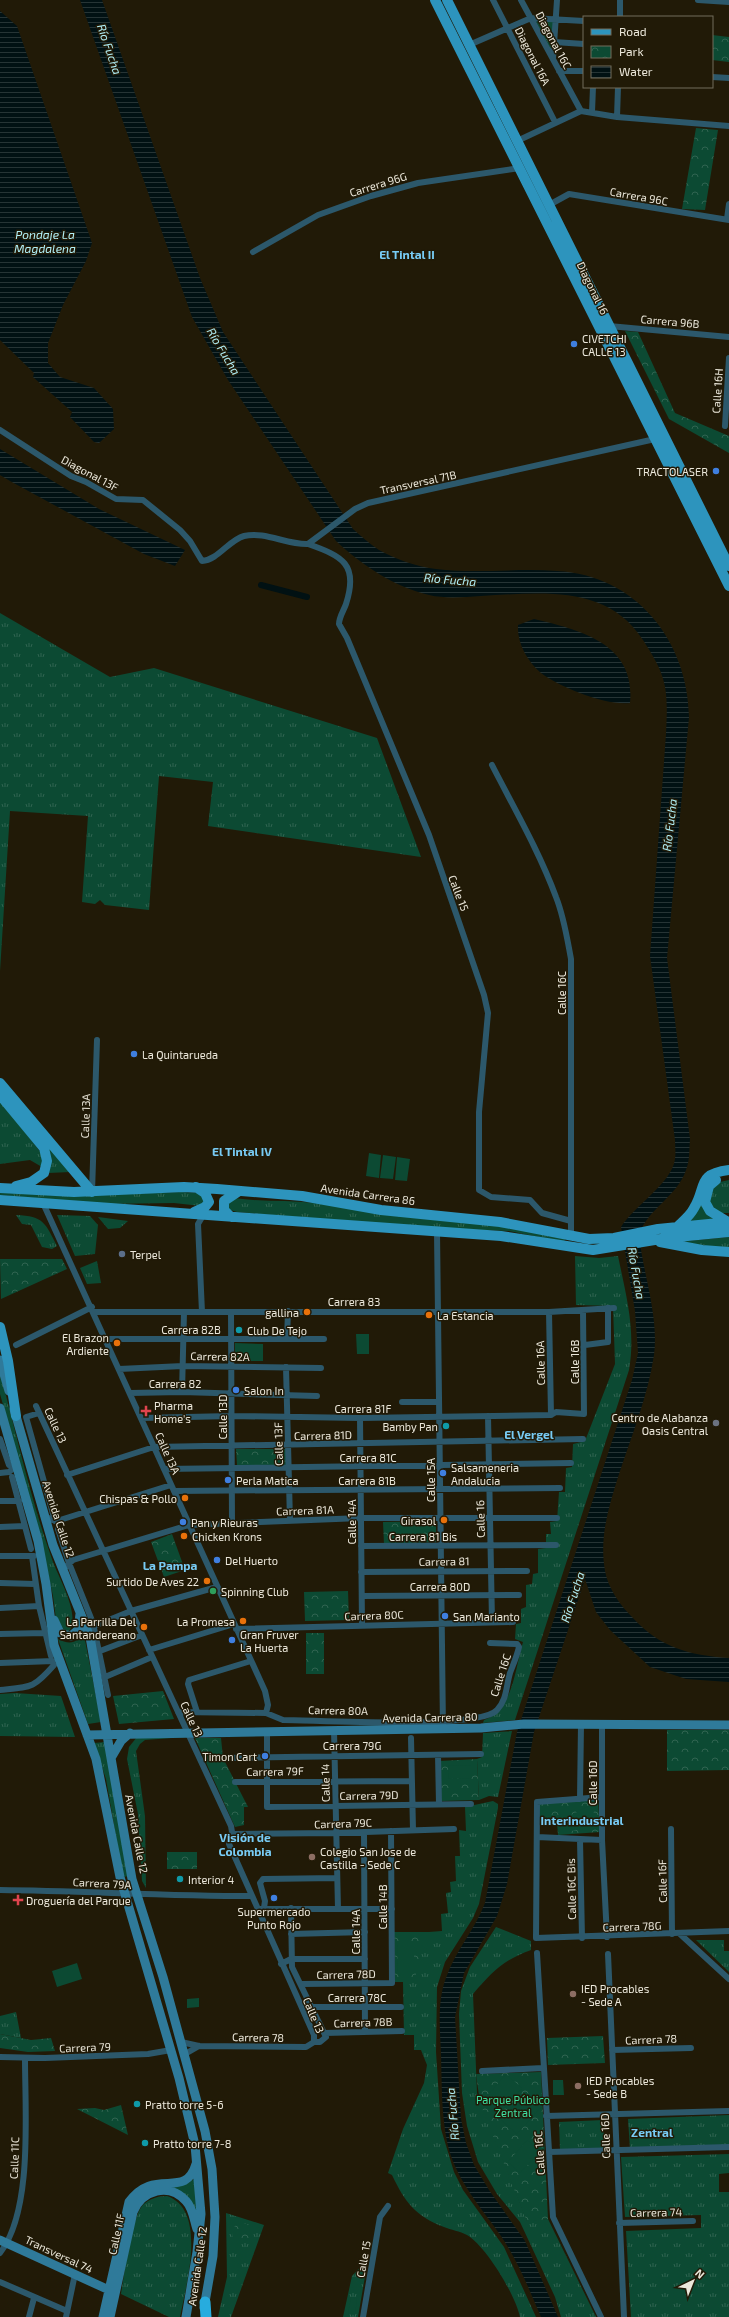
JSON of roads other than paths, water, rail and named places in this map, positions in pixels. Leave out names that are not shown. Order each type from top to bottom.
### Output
[{"type":"highway","points":[[205,2302],[206,2317]]},
{"type":"main road","name":"Diagonal 16","points":[[435,0],[729,586]]},
{"type":"main road","name":"Diagonal 16","points":[[446,0],[729,566]]},
{"type":"main road","points":[[0,1083],[92,1192]]},
{"type":"main road","points":[[0,1095],[40,1143],[47,1161],[44,1173],[38,1178],[3,1188]]},
{"type":"main road","points":[[677,1227],[694,1209],[700,1189],[708,1177],[720,1171],[729,1170]]},
{"type":"main road","points":[[729,1177],[713,1182],[705,1197],[706,1206],[710,1211],[729,1227]]},
{"type":"main road","points":[[190,1214],[202,1209],[209,1202],[205,1193],[196,1187]]},
{"type":"main road","name":"Avenida Carrera 86","points":[[3,1188],[92,1192],[196,1187],[302,1196],[374,1209],[500,1222],[571,1237],[615,1243]]},
{"type":"main road","points":[[231,1217],[224,1210],[224,1201],[239,1191]]},
{"type":"main road","name":"Avenida Carrera 86","points":[[0,1200],[501,1236],[593,1250],[615,1243],[650,1237],[729,1227]]},
{"type":"main road","name":"Avenida Carrera 86","points":[[650,1237],[677,1227],[729,1227]]},
{"type":"main road","points":[[650,1237],[682,1246],[729,1252]]},
{"type":"main road","points":[[0,1327],[21,1416]]},
{"type":"main road","name":"Avenida Calle 12","points":[[0,1360],[21,1416],[45,1516],[66,1566],[92,1644],[125,1844],[137,1894],[206,2131],[214,2193],[213,2256],[202,2317]]},
{"type":"main road","name":"Avenida Calle 12","points":[[0,1408],[49,1606],[54,1645],[87,1735],[101,1779],[124,1893],[171,2050],[191,2125],[201,2194],[199,2236],[186,2317]]},
{"type":"main road","points":[[49,1606],[58,1630],[68,1636],[78,1630],[80,1608]]},
{"type":"main road","name":"Avenida Carrera 80","points":[[87,1735],[334,1730],[443,1725],[481,1728],[511,1725],[553,1724],[729,1725]]},
{"type":"main road","points":[[111,1758],[121,1741],[131,1733]]},
{"type":"main road","name":"Calle 11F","points":[[102,2317],[129,2202],[139,2191],[153,2184],[184,2182],[193,2175],[197,2163]]},
{"type":"main road","name":"Calle 11F","points":[[110,2317],[133,2212],[144,2196],[162,2190],[175,2192],[182,2196],[191,2208],[199,2236]]},
{"type":"main road","name":"Transversal 74","points":[[3,2241],[108,2290]]},
{"type":"street","name":"Diagonal 16A","points":[[493,0],[555,122]]},
{"type":"street","name":"Diagonal 16C","points":[[521,0],[581,111]]},
{"type":"street","points":[[553,59],[557,0]]},
{"type":"street","points":[[620,0],[620,16]]},
{"type":"street","points":[[698,0],[729,2]]},
{"type":"street","points":[[469,45],[531,18],[583,21]]},
{"type":"street","points":[[554,42],[583,44]]},
{"type":"street","points":[[559,71],[583,71]]},
{"type":"street","points":[[713,77],[729,78]]},
{"type":"street","points":[[592,112],[593,88]]},
{"type":"street","points":[[617,117],[618,88]]},
{"type":"street","points":[[517,141],[581,111],[617,117],[729,126]]},
{"type":"street","name":"Carrera 96G","points":[[253,252],[318,215],[371,196],[418,183],[520,168]]},
{"type":"street","name":"Carrera 96C","points":[[549,205],[569,194],[728,219]]},
{"type":"street","points":[[728,219],[729,204]]},
{"type":"street","name":"Carrera 96B","points":[[609,326],[729,337]]},
{"type":"street","name":"Calle 16H","points":[[725,426],[729,358]]},
{"type":"street","name":"Diagonal 13F","points":[[0,430],[70,476],[86,482],[116,499],[143,500],[180,530],[190,541],[202,561],[211,558],[246,536],[266,536],[284,542],[308,544]]},
{"type":"street","name":"Transversal 71B","points":[[308,544],[355,509],[368,503],[655,439]]},
{"type":"street","name":"Calle 15","points":[[308,544],[337,555],[347,563],[350,572],[347,603],[339,624],[362,672],[428,835],[484,995],[488,1013],[478,1112],[479,1190],[491,1197],[530,1200],[542,1213],[571,1221]]},
{"type":"street","name":"Calle 16C","points":[[492,765],[530,837],[556,897],[564,922],[571,959],[571,1237]]},
{"type":"street","name":"Calle 13A","points":[[92,1192],[97,1040]]},
{"type":"street","name":"Calle 13A","points":[[43,1202],[251,1660],[268,1700],[266,1713]]},
{"type":"street","points":[[202,1312],[198,1224],[204,1214]]},
{"type":"street","name":"Calle 15A","points":[[437,1232],[443,1725]]},
{"type":"street","name":"Carrera 83","points":[[93,1310],[184,1312],[437,1310],[549,1312],[611,1308],[608,1342],[585,1345]]},
{"type":"street","points":[[16,1345],[93,1310]]},
{"type":"street","points":[[287,1339],[288,1311]]},
{"type":"street","name":"Calle 16B","points":[[583,1311],[585,1345],[584,1414]]},
{"type":"street","points":[[182,1392],[184,1312]]},
{"type":"street","name":"Calle 13D","points":[[231,1312],[232,1523]]},
{"type":"street","name":"Calle 16A","points":[[549,1312],[551,1415]]},
{"type":"street","name":"Carrera 82B","points":[[106,1339],[324,1339]]},
{"type":"street","name":"Carrera 82A","points":[[119,1369],[183,1366],[321,1368]]},
{"type":"street","name":"Calle 13F","points":[[286,1368],[290,1521]]},
{"type":"street","name":"Carrera 82","points":[[130,1393],[182,1392],[316,1396]]},
{"type":"street","points":[[402,1402],[439,1402]]},
{"type":"street","name":"Calle 13","points":[[36,1406],[231,1826],[232,1834],[228,1840],[229,1844],[314,2036],[314,2042]]},
{"type":"street","name":"Carrera 81F","points":[[141,1418],[232,1416],[439,1418],[551,1415],[556,1412],[584,1414]]},
{"type":"street","points":[[39,1413],[21,1416],[55,1521]]},
{"type":"street","name":"Calle 16","points":[[488,1416],[492,1621]]},
{"type":"street","name":"Calle 14A","points":[[360,1418],[362,1625]]},
{"type":"street","points":[[0,1439],[2,1448],[13,1465],[9,1472],[0,1473]]},
{"type":"street","name":"Carrera 81D","points":[[68,1475],[154,1447],[288,1446],[439,1440],[489,1441],[583,1439]]},
{"type":"street","name":"Carrera 81C","points":[[164,1469],[490,1466],[571,1463]]},
{"type":"street","points":[[12,1477],[31,1549]]},
{"type":"street","name":"Carrera 81B","points":[[55,1521],[173,1488],[232,1491],[490,1490],[560,1488]]},
{"type":"street","points":[[0,1501],[19,1501]]},
{"type":"street","points":[[45,1516],[55,1521]]},
{"type":"street","name":"Carrera 81A","points":[[66,1566],[103,1551],[189,1525],[361,1518],[557,1518]]},
{"type":"street","points":[[0,1527],[25,1526]]},
{"type":"street","points":[[58,1530],[66,1566],[94,1626],[108,1695]]},
{"type":"street","name":"Carrera 81 Bis","points":[[361,1546],[556,1545]]},
{"type":"street","points":[[0,1556],[36,1556],[35,1584],[38,1606],[52,1661],[42,1680],[33,1686],[0,1690]]},
{"type":"street","name":"Carrera 81","points":[[362,1572],[491,1570],[527,1571]]},
{"type":"street","points":[[0,1583],[35,1584]]},
{"type":"street","points":[[94,1626],[131,1611],[217,1587]]},
{"type":"street","name":"Carrera 80D","points":[[362,1596],[519,1595]]},
{"type":"street","points":[[0,1608],[38,1606]]},
{"type":"street","name":"Carrera 80C","points":[[149,1650],[235,1626],[362,1625],[492,1621],[513,1622]]},
{"type":"street","points":[[0,1634],[44,1633]]},
{"type":"street","points":[[100,1651],[142,1635]]},
{"type":"street","name":"Calle 16C","points":[[490,1643],[519,1645],[505,1699],[497,1710]]},
{"type":"street","points":[[105,1677],[152,1658]]},
{"type":"street","points":[[197,1712],[188,1682],[251,1660]]},
{"type":"street","points":[[0,1663],[52,1661]]},
{"type":"street","name":"Carrera 80A","points":[[178,1712],[266,1713],[283,1720],[443,1725],[485,1717],[497,1710]]},
{"type":"street","points":[[580,1799],[581,1724]]},
{"type":"street","name":"Calle 16D","points":[[602,1724],[602,1840],[607,1937]]},
{"type":"street","name":"Calle 14","points":[[334,1730],[338,1909]]},
{"type":"street","points":[[266,1731],[268,1782]]},
{"type":"street","points":[[411,1738],[413,1830]]},
{"type":"street","name":"Carrera 79G","points":[[223,1758],[335,1755],[481,1754]]},
{"type":"street","points":[[438,1755],[439,1804]]},
{"type":"street","name":"Carrera 79F","points":[[235,1782],[335,1780],[412,1781]]},
{"type":"street","name":"Carrera 79D","points":[[268,1782],[268,1807],[471,1804]]},
{"type":"street","points":[[602,1797],[537,1802],[537,1837],[602,1840]]},
{"type":"street","name":"Carrera 79C","points":[[232,1834],[336,1833],[454,1828]]},
{"type":"street","name":"Calle 16F","points":[[671,1829],[672,1934]]},
{"type":"street","name":"Calle 14B","points":[[391,1831],[392,1983]]},
{"type":"street","name":"Calle 14A","points":[[364,1832],[365,2032]]},
{"type":"street","name":"Carrera 78G","points":[[537,1837],[536,1938],[582,1938],[729,1932]]},
{"type":"street","name":"Calle 16C Bis","points":[[580,1840],[582,1938]]},
{"type":"street","points":[[264,1908],[266,1901],[260,1883],[263,1879],[337,1878]]},
{"type":"street","name":"Carrera 79A","points":[[0,1890],[251,1896]]},
{"type":"street","points":[[291,1908],[292,1967],[325,2033],[324,2040],[314,2042]]},
{"type":"street","points":[[257,1909],[392,1909]]},
{"type":"street","points":[[291,1934],[364,1932]]},
{"type":"street","points":[[680,1934],[729,1979]]},
{"type":"street","name":"Calle 16C","points":[[537,1953],[553,2217],[601,2317]]},
{"type":"street","name":"Calle 16D","points":[[608,1954],[615,2150],[624,2317]]},
{"type":"street","points":[[281,1964],[291,1959],[365,1959]]},
{"type":"street","name":"Carrera 78D","points":[[300,1984],[392,1983]]},
{"type":"street","name":"Carrera 78C","points":[[312,2007],[401,2007]]},
{"type":"street","name":"Carrera 78B","points":[[325,2033],[402,2031]]},
{"type":"street","name":"Carrera 78","points":[[181,2042],[199,2046],[306,2047],[314,2042]]},
{"type":"street","name":"Carrera 78","points":[[184,2054],[199,2046]]},
{"type":"street","name":"Carrera 78","points":[[612,2050],[691,2048]]},
{"type":"street","name":"Carrera 79","points":[[0,2057],[25,2059],[148,2054],[171,2050]]},
{"type":"street","name":"Calle 11C","points":[[0,2253],[3,2241],[17,2218],[23,2193],[25,2059]]},
{"type":"street","points":[[482,2070],[543,2068]]},
{"type":"street","points":[[546,2116],[729,2112]]},
{"type":"street","points":[[549,2152],[729,2147]]},
{"type":"street","name":"Calle 15","points":[[363,2317],[380,2217],[388,2206]]},
{"type":"street","name":"Carrera 74","points":[[619,2223],[693,2221]]},
{"type":"street","points":[[0,2282],[67,2314],[75,2274]]},
{"type":"street","points":[[30,2317],[34,2298]]},
{"type":"water","name":"Río Fucha","points":[[80,0],[102,0],[200,278],[223,332],[353,529],[379,550],[399,559],[422,566],[436,569],[466,571],[557,571],[585,575],[611,585],[633,599],[652,617],[668,638],[679,663],[686,689],[689,717],[667,958],[690,1139],[689,1155],[682,1179],[676,1188],[648,1218],[639,1235],[653,1310],[655,1340],[654,1355],[644,1400],[619,1474],[606,1521],[603,1558],[609,1584],[615,1596],[623,1607],[643,1628],[664,1643],[676,1648],[701,1655],[729,1658],[729,1682],[686,1679],[650,1667],[610,1630],[596,1612],[585,1579],[534,1732],[507,1884],[497,1916],[464,1973],[455,2017],[461,2119],[466,2143],[474,2165],[489,2190],[525,2241],[558,2317],[541,2317],[513,2255],[467,2188],[451,2156],[445,2131],[443,2105],[440,2006],[443,1987],[450,1968],[481,1913],[485,1903],[517,1732],[632,1380],[638,1353],[635,1311],[621,1227],[635,1210],[667,1177],[675,1159],[675,1140],[650,956],[666,734],[667,706],[665,685],[662,675],[651,653],[643,640],[628,622],[611,609],[591,600],[548,594],[455,597],[429,595],[403,587],[391,581],[368,567],[336,541],[228,380],[192,317]]},
{"type":"water","name":"Pondaje La Magdalena","points":[[0,11],[17,26],[92,243],[86,261],[63,305],[48,343],[48,363],[60,377],[94,388],[113,409],[114,429],[99,443],[94,442],[70,417],[72,412],[33,377],[34,373],[0,340]]},
{"type":"water","points":[[0,449],[99,509],[185,550],[175,566],[144,554],[10,481],[0,475]]},
{"type":"water","points":[[534,619],[570,628],[587,635],[602,643],[615,653],[624,667],[630,683],[630,703],[609,702],[596,699],[559,684],[541,673],[527,657],[521,645],[518,632],[518,625]]},
{"type":"waterway","points":[[261,585],[307,597]]},
{"type":"place","name":"CIVETCHI CALLE 13","points":[[574,344]]},
{"type":"place","name":"TRACTOLASER","points":[[716,471]]},
{"type":"place","name":"La Quintarueda","points":[[134,1054]]},
{"type":"place","name":"Terpel","points":[[122,1254]]},
{"type":"place","name":"gallina","points":[[307,1312]]},
{"type":"place","name":"La Estancia","points":[[429,1315]]},
{"type":"place","name":"Club De Tejo","points":[[239,1330]]},
{"type":"place","name":"El Brazon Ardiente","points":[[117,1343]]},
{"type":"place","name":"Salon In","points":[[236,1390]]},
{"type":"place","name":"Pharma Home's","points":[[146,1411]]},
{"type":"place","name":"Centro de Alabanza Oasis Central","points":[[716,1423]]},
{"type":"place","name":"Bamby Pan","points":[[446,1426]]},
{"type":"place","name":"Salsameneria Andalucia","points":[[443,1473]]},
{"type":"place","name":"Perla Matica","points":[[228,1480]]},
{"type":"place","name":"Chispas & Pollo","points":[[185,1498]]},
{"type":"place","name":"Girasol","points":[[444,1520]]},
{"type":"place","name":"Pan y Rieuras","points":[[183,1522]]},
{"type":"place","name":"Chicken Krons","points":[[184,1536]]},
{"type":"place","name":"Del Huerto","points":[[217,1560]]},
{"type":"place","name":"Surtido De Aves 22","points":[[207,1581]]},
{"type":"place","name":"Spinning Club","points":[[213,1591]]},
{"type":"place","name":"San Marianto","points":[[445,1616]]},
{"type":"place","name":"La Promesa","points":[[243,1621]]},
{"type":"place","name":"La Parrilla Del Santandereano","points":[[144,1627]]},
{"type":"place","name":"Gran Fruver La Huerta","points":[[232,1640]]},
{"type":"place","name":"Timon Cart","points":[[265,1756]]},
{"type":"place","name":"Colegio San Jose de Castilla - Sede C","points":[[312,1857]]},
{"type":"place","name":"Interior 4","points":[[180,1879]]},
{"type":"place","name":"Supermercado Punto Rojo","points":[[274,1898]]},
{"type":"place","name":"Droguería del Parque","points":[[18,1900]]},
{"type":"place","name":"IED Procables - Sede A","points":[[573,1994]]},
{"type":"place","name":"IED Procables - Sede B","points":[[578,2086]]},
{"type":"place","name":"Pratto torre 5-6","points":[[137,2104]]},
{"type":"place","name":"Pratto torre 7-8","points":[[145,2143]]},
{"type":"district","name":"El Tintal II","points":[[407,254]]},
{"type":"district","name":"El Tintal IV","points":[[242,1151]]},
{"type":"district","name":"El Vergel","points":[[529,1434]]},
{"type":"district","name":"La Pampa","points":[[170,1565]]},
{"type":"district","name":"Interindustrial","points":[[582,1820]]},
{"type":"district","name":"Visión de Colombia","points":[[245,1844]]},
{"type":"district","name":"Zentral","points":[[652,2132]]},
{"type":"park label","name":"Parque Público Zentral","points":[[513,2105]]}]
